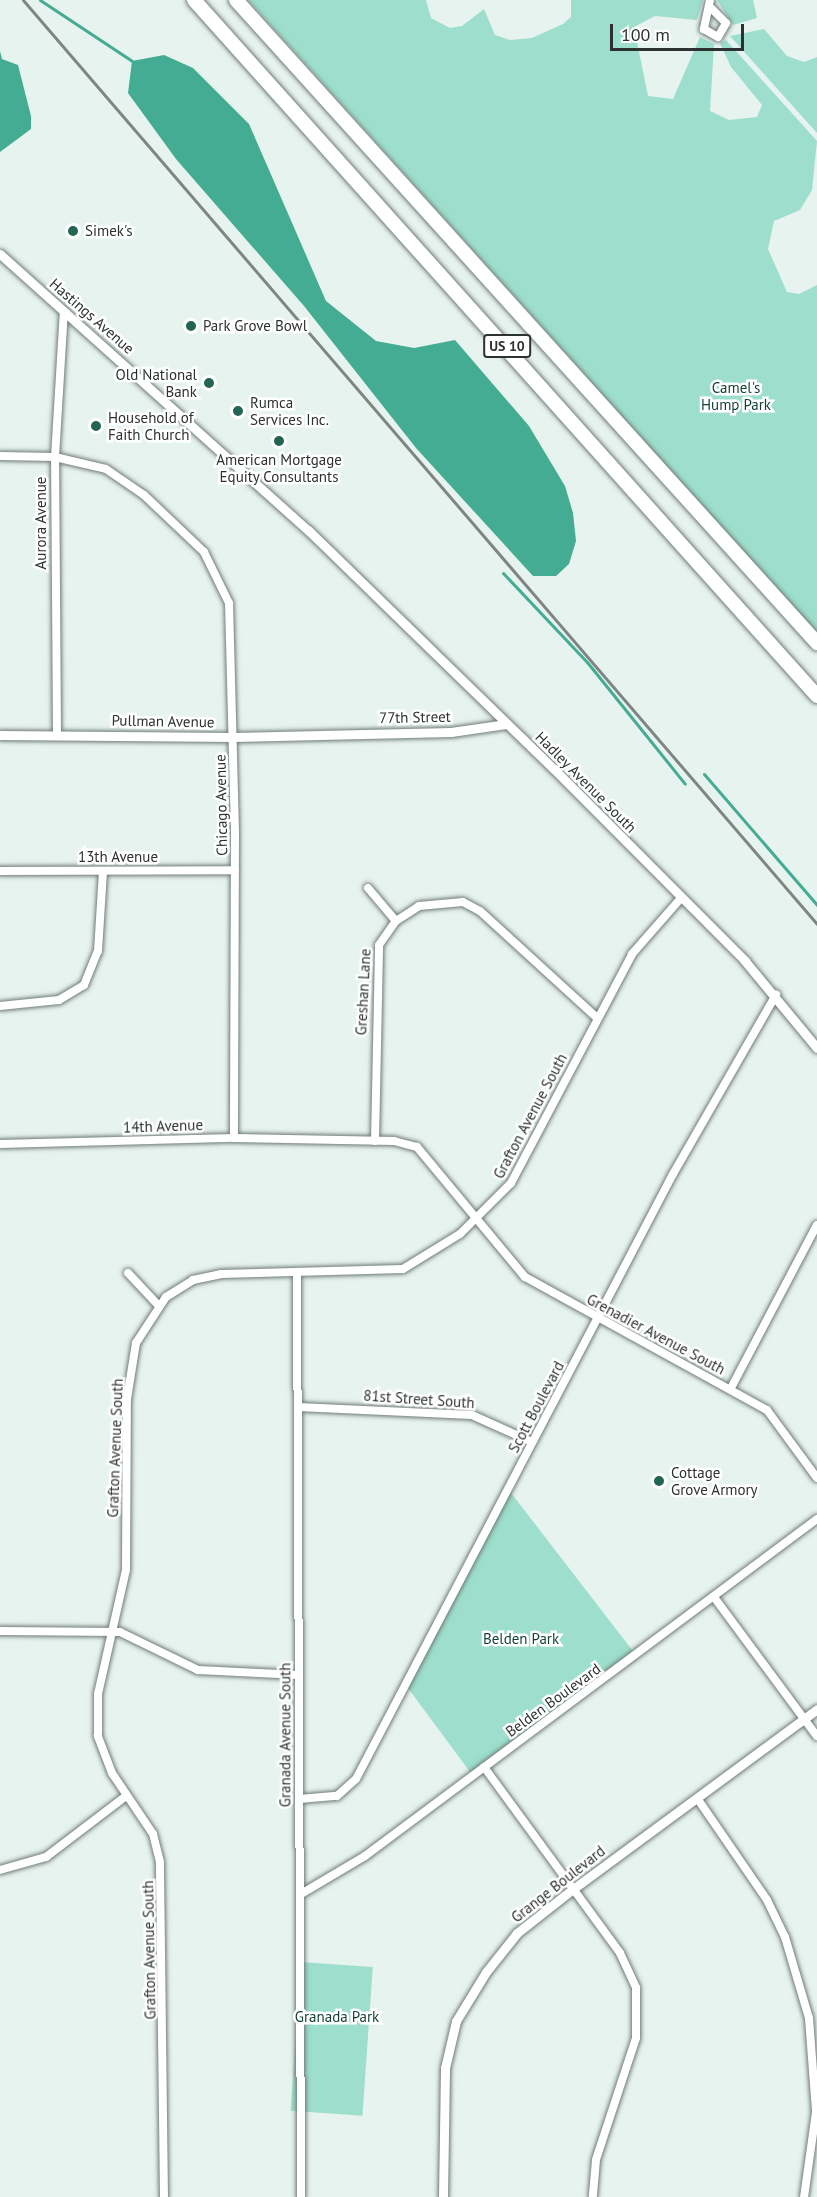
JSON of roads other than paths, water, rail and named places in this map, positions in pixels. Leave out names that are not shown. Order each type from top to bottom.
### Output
[{"type":"highway","name":"US 10","points":[[194,0],[817,696]]},
{"type":"highway","name":"US 10","points":[[236,0],[817,643]]},
{"type":"street","name":"Hastings Avenue","points":[[0,254],[325,546]]},
{"type":"street","name":"Aurora Avenue","points":[[57,735],[55,457],[64,311]]},
{"type":"street","name":"Chicago Avenue","points":[[0,456],[55,457],[106,470],[144,495],[204,552],[229,603],[234,737],[234,1138]]},
{"type":"street","name":"Hadley Avenue South","points":[[325,546],[681,898],[776,995],[817,1048]]},
{"type":"street","name":"77th Street","points":[[325,734],[451,732],[506,724]]},
{"type":"street","name":"Pullman Avenue","points":[[0,735],[234,737],[325,734]]},
{"type":"street","name":"13th Avenue","points":[[0,871],[235,870]]},
{"type":"street","points":[[0,1006],[59,1000],[84,985],[98,951],[103,871]]},
{"type":"street","points":[[368,888],[396,921]]},
{"type":"street","name":"Grafton Avenue South","points":[[164,2197],[163,1883],[153,1834],[126,1796],[98,1736],[98,1694],[114,1632],[126,1570],[127,1408],[133,1352],[159,1306],[193,1280],[297,1272],[403,1269],[434,1254],[478,1219],[511,1183],[632,954],[681,898]]},
{"type":"street","name":"Greshan Lane","points":[[375,1141],[379,945],[396,921],[431,901],[463,902],[480,911],[597,1018]]},
{"type":"street","name":"Scott Boulevard","points":[[299,1800],[337,1796],[356,1779],[598,1318],[776,995]]},
{"type":"street","name":"14th Avenue","points":[[0,1144],[234,1138],[375,1141]]},
{"type":"street","name":"Grenadier Avenue South","points":[[375,1141],[417,1147],[525,1277],[731,1388],[767,1410],[817,1478]]},
{"type":"street","points":[[731,1388],[817,1225]]},
{"type":"street","name":"Granada Avenue South","points":[[297,1272],[301,2197]]},
{"type":"street","points":[[128,1273],[159,1306]]},
{"type":"street","name":"81st Street South","points":[[298,1407],[472,1415],[532,1442]]},
{"type":"street","name":"Belden Boulevard","points":[[301,1894],[365,1856],[817,1519]]},
{"type":"street","points":[[714,1597],[817,1736]]},
{"type":"street","points":[[0,1631],[114,1632],[198,1670],[299,1675]]},
{"type":"street","name":"Grange Boulevard","points":[[443,2197],[445,2068],[456,2021],[518,1934],[573,1889],[817,1709]]},
{"type":"street","points":[[484,1767],[621,1953],[638,2001],[631,2063],[596,2160],[593,2197]]},
{"type":"street","points":[[0,1870],[46,1857],[126,1796]]},
{"type":"street","points":[[698,1798],[767,1900],[784,1937],[809,2018],[816,2112],[804,2197]]},
{"type":"waterway","points":[[40,0],[132,61]]},
{"type":"waterway","points":[[503,573],[587,662],[685,784]]},
{"type":"waterway","points":[[704,774],[817,905]]},
{"type":"railway","points":[[23,0],[817,924]]},
{"type":"place","name":"Simek's","points":[[73,231]]},
{"type":"place","name":"Park Grove Bowl","points":[[191,326]]},
{"type":"place","name":"Old National Bank","points":[[209,383]]},
{"type":"place","name":"Rumca Services Inc.","points":[[238,411]]},
{"type":"place","name":"Household of Faith Church","points":[[96,426]]},
{"type":"place","name":"American Mortgage Equity Consultants","points":[[279,441]]},
{"type":"place","name":"Cottage Grove Armory","points":[[659,1481]]},
{"type":"park label","name":"Camel's Hump Park","points":[[736,396]]},
{"type":"park label","name":"Belden Park","points":[[521,1639]]},
{"type":"park label","name":"Granada Park","points":[[337,2017]]}]
